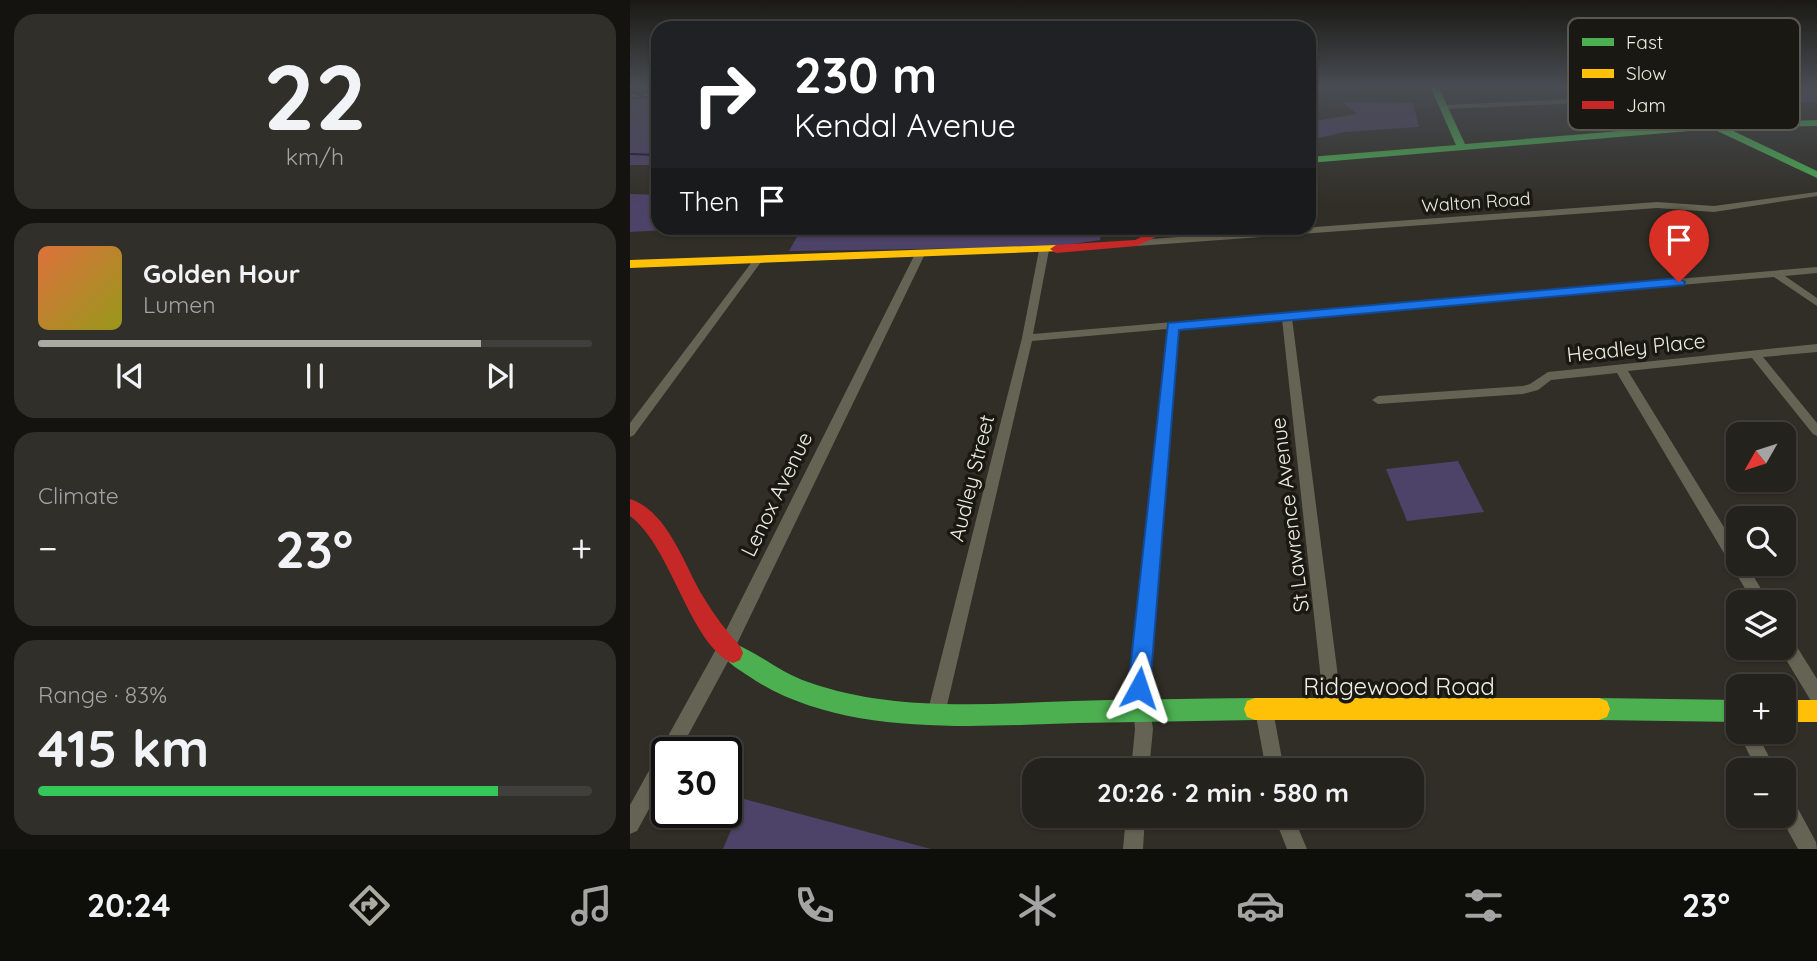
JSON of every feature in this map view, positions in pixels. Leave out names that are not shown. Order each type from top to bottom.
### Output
[{"type":"street","points":[[1453,126],[1462,147]]},
{"type":"street","points":[[1316,159],[1663,130]]},
{"type":"street","points":[[1719,130],[1817,175]]},
{"type":"street","name":"Walton Road","points":[[1316,230],[1657,205],[1714,209],[1817,194]]},
{"type":"street","points":[[630,264],[1044,250],[1137,243],[1154,235]]},
{"type":"street","name":"Walton Road","points":[[1137,243],[1246,235]]},
{"type":"street","name":"Audley Street","points":[[936,715],[1027,338],[1044,250]]},
{"type":"street","name":"Lenox Avenue","points":[[678,737],[726,648],[920,254]]},
{"type":"street","points":[[630,432],[758,260]]},
{"type":"street","points":[[1027,338],[1817,270]]},
{"type":"street","points":[[1777,274],[1817,303]]},
{"type":"street","name":"St Lawrence Avenue","points":[[1287,316],[1333,708]]},
{"type":"street","points":[[1141,758],[1144,729],[1139,688],[1173,326]]},
{"type":"street","name":"Headley Place","points":[[1378,400],[1523,390],[1534,387],[1548,376],[1817,348]]},
{"type":"street","points":[[1754,354],[1817,431]]},
{"type":"street","points":[[1621,369],[1754,590]]},
{"type":"street","name":"Ridgewood Road","points":[[630,506],[649,517],[658,528],[694,602],[726,648],[745,664],[824,698],[899,713],[936,715],[1333,708],[1726,712]]},
{"type":"street","points":[[1796,660],[1817,695]]},
{"type":"street","points":[[1264,710],[1273,758]]},
{"type":"street","points":[[1796,711],[1817,711]]},
{"type":"street","name":"Lenox Avenue","points":[[630,824],[651,786]]},
{"type":"street","points":[[1796,825],[1809,849]]},
{"type":"street","points":[[1133,849],[1135,828]]},
{"type":"street","points":[[1289,828],[1297,849]]},
{"type":"shaded area","points":[[630,126],[651,126],[651,165],[630,165]]},
{"type":"shaded area","points":[[1316,126],[1419,127],[1345,132],[1316,138]]},
{"type":"shaded area","points":[[630,194],[651,195],[651,231],[630,232]]},
{"type":"shaded area","points":[[798,235],[1101,235],[1100,240],[1052,247],[789,251]]},
{"type":"shaded area","points":[[1458,461],[1484,512],[1407,521],[1386,469]]},
{"type":"shaded area","points":[[744,799],[931,849],[723,849],[732,828],[742,828]]},
{"type":"waterway","points":[[630,154],[651,155]]},
{"type":"traffic: fast","points":[[1452,126],[1462,147]]},
{"type":"traffic: fast","points":[[1316,159],[1664,130]]},
{"type":"traffic: fast","points":[[1723,130],[1817,175]]},
{"type":"traffic: fast","points":[[733,653],[769,677],[809,694],[853,705],[898,711],[991,714],[1255,709]]},
{"type":"traffic: fast","points":[[1599,709],[1726,711]]},
{"type":"traffic: slow","points":[[630,264],[1056,249]]},
{"type":"traffic: slow","points":[[1255,709],[1599,709]]},
{"type":"traffic: slow","points":[[1796,711],[1817,711]]},
{"type":"traffic: jam","points":[[1056,249],[1137,243],[1154,235]]},
{"type":"traffic: jam","points":[[630,506],[657,531],[701,612],[733,653]]},
{"type":"route","points":[[1139,688],[1173,326],[1679,282]]}]
